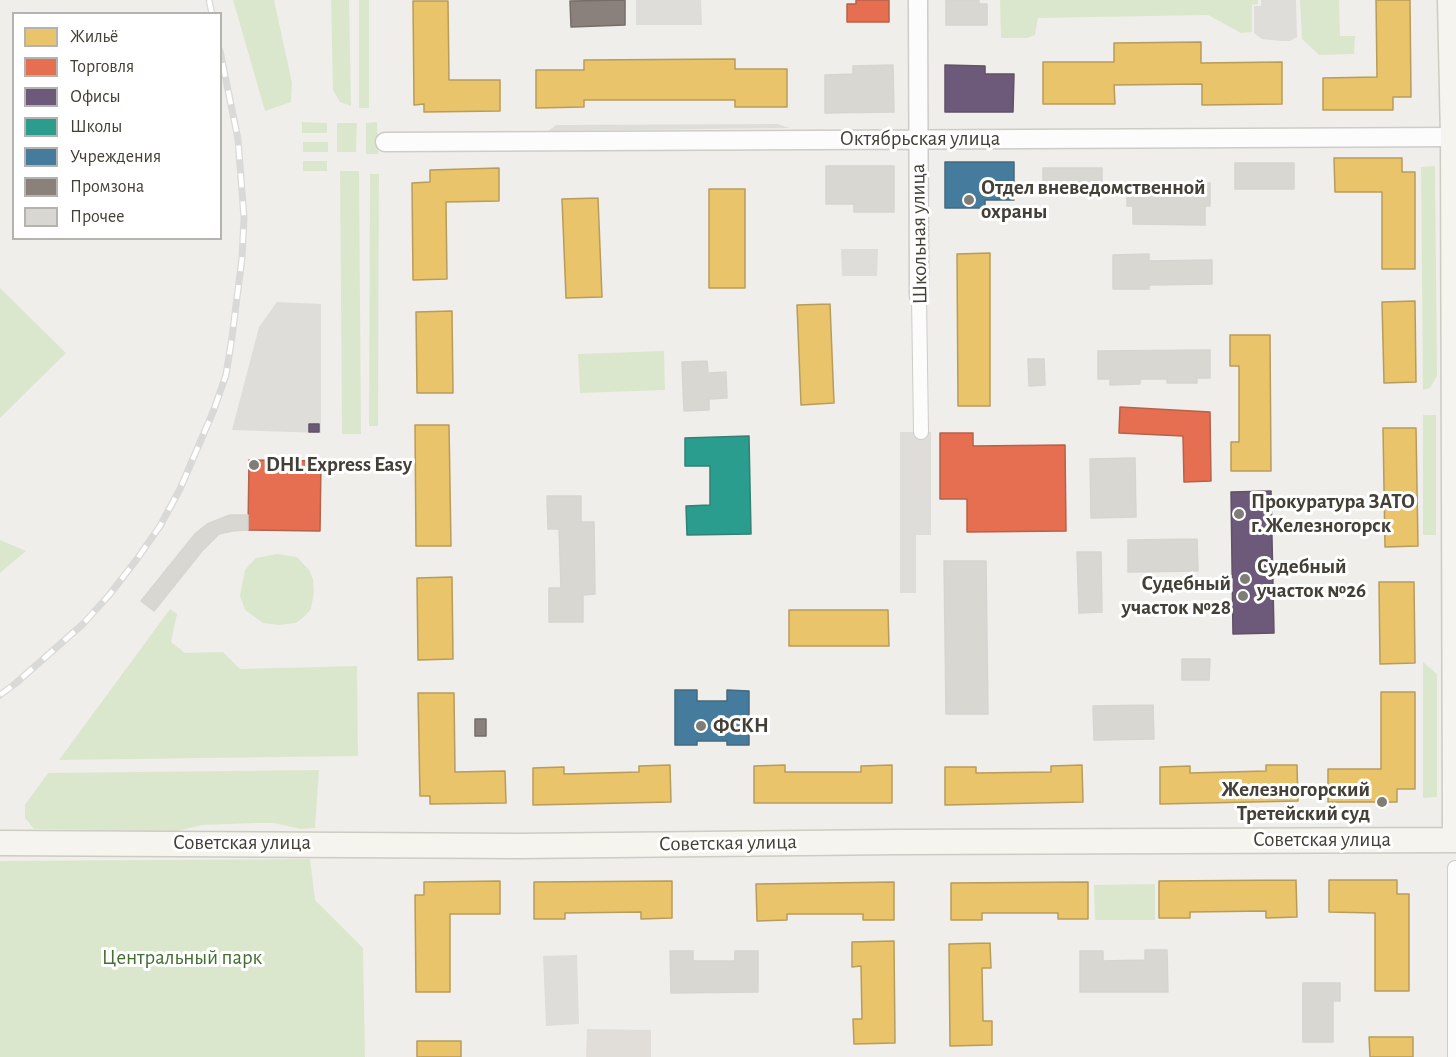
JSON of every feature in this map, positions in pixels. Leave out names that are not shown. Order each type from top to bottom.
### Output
[{"type":"main road","points":[[1450,0],[1454,137],[1456,840]]},
{"type":"main road","name":"Советская улица","points":[[0,843],[519,846],[1456,840]]},
{"type":"street","name":"Школьная улица","points":[[918,0],[921,432]]},
{"type":"street","name":"Октябрьская улица","points":[[385,142],[1454,137]]},
{"type":"street","points":[[1455,868],[1455,1057]]},
{"type":"shaded area","points":[[636,0],[701,0],[702,25],[636,25]]},
{"type":"shaded area","points":[[1261,0],[1296,0],[1297,37],[1290,41],[1281,41],[1262,39],[1254,33],[1254,6],[1261,6]]},
{"type":"shaded area","points":[[777,124],[790,128],[548,131],[556,125]]},
{"type":"shaded area","points":[[841,249],[878,249],[877,276],[842,276]]},
{"type":"shaded area","points":[[277,302],[321,304],[321,433],[232,430],[259,327]]},
{"type":"shaded area","points":[[900,432],[931,432],[931,535],[916,535],[916,593],[900,593]]},
{"type":"shaded area","points":[[577,955],[579,1024],[546,1026],[543,956]]},
{"type":"shaded area","points":[[587,1029],[651,1030],[651,1057],[586,1057]]},
{"type":"green space","points":[[233,0],[274,0],[292,83],[291,102],[265,111]]},
{"type":"green space","points":[[331,0],[349,0],[351,106],[340,102],[333,90]]},
{"type":"green space","points":[[359,0],[369,0],[369,108],[359,108]]},
{"type":"green space","points":[[1000,0],[1258,0],[1258,4],[1252,5],[1252,32],[1241,33],[1208,15],[1038,18],[1035,35],[1027,38],[1001,38]]},
{"type":"green space","points":[[1300,0],[1339,0],[1340,36],[1355,36],[1354,54],[1319,55],[1302,39]]},
{"type":"green space","points":[[302,122],[327,123],[327,133],[302,133]]},
{"type":"green space","points":[[377,122],[378,154],[366,154],[366,123]]},
{"type":"green space","points":[[337,123],[357,123],[356,152],[337,152]]},
{"type":"green space","points":[[303,142],[328,142],[328,152],[303,152]]},
{"type":"green space","points":[[303,161],[327,161],[327,171],[303,171]]},
{"type":"green space","points":[[1435,166],[1437,376],[1430,388],[1423,390],[1421,167]]},
{"type":"green space","points":[[340,171],[359,171],[361,434],[342,434]]},
{"type":"green space","points":[[370,174],[379,174],[378,426],[369,426]]},
{"type":"green space","points":[[0,288],[66,353],[0,418]]},
{"type":"green space","points":[[664,351],[665,390],[580,393],[578,354]]},
{"type":"green space","points":[[1423,415],[1436,415],[1436,535],[1423,535]]},
{"type":"green space","points":[[0,540],[26,551],[0,573]]},
{"type":"green space","points":[[277,554],[297,557],[309,570],[313,579],[314,592],[311,609],[296,623],[278,625],[263,623],[245,610],[240,596],[245,570],[250,564],[256,558]]},
{"type":"green space","points":[[170,609],[177,614],[171,642],[185,653],[223,652],[240,669],[357,666],[358,756],[59,760]]},
{"type":"green space","points":[[1423,662],[1437,674],[1437,797],[1423,798]]},
{"type":"green space","points":[[319,770],[315,828],[301,829],[274,823],[256,823],[203,825],[177,831],[34,829],[25,818],[25,805],[48,773]]},
{"type":"green space","name":"Центральный парк","points":[[310,859],[315,900],[363,948],[365,1057],[0,1057],[0,861]]},
{"type":"green space","points":[[1155,884],[1155,920],[1095,920],[1094,885]]},
{"type":"building: Жильё","points":[[1376,0],[1410,0],[1411,97],[1393,97],[1393,110],[1323,110],[1323,78],[1377,77]]},
{"type":"building: Жильё","points":[[413,1],[448,1],[449,80],[500,80],[500,111],[424,112],[424,104],[414,105]]},
{"type":"building: Жильё","points":[[1201,42],[1201,63],[1282,62],[1282,104],[1202,105],[1202,84],[1114,85],[1115,104],[1043,104],[1043,62],[1114,62],[1114,43]]},
{"type":"building: Жильё","points":[[735,59],[735,69],[787,69],[787,107],[735,107],[735,100],[584,100],[584,107],[536,108],[536,70],[584,70],[584,60]]},
{"type":"building: Жильё","points":[[1334,158],[1402,158],[1402,172],[1415,172],[1415,269],[1382,269],[1382,192],[1335,192]]},
{"type":"building: Жильё","points":[[499,168],[499,201],[446,202],[447,279],[413,280],[412,183],[430,182],[430,170]]},
{"type":"building: Жильё","points":[[709,189],[745,189],[745,288],[709,288]]},
{"type":"building: Жильё","points":[[598,198],[602,297],[566,298],[562,199]]},
{"type":"building: Жильё","points":[[990,253],[990,406],[958,406],[957,254]]},
{"type":"building: Жильё","points":[[1415,301],[1416,382],[1384,383],[1382,302]]},
{"type":"building: Жильё","points":[[830,304],[834,403],[801,405],[797,305]]},
{"type":"building: Жильё","points":[[452,311],[453,393],[417,393],[416,312]]},
{"type":"building: Жильё","points":[[1230,335],[1270,335],[1271,471],[1231,471],[1231,442],[1239,442],[1239,366],[1230,366]]},
{"type":"building: Жильё","points":[[415,425],[449,425],[451,546],[416,546]]},
{"type":"building: Жильё","points":[[1383,428],[1416,428],[1418,546],[1385,547]]},
{"type":"building: Жильё","points":[[452,577],[453,659],[418,660],[417,578]]},
{"type":"building: Жильё","points":[[1379,582],[1414,582],[1415,663],[1380,664]]},
{"type":"building: Жильё","points":[[789,610],[888,610],[889,646],[789,646]]},
{"type":"building: Жильё","points":[[1381,692],[1415,692],[1415,789],[1397,789],[1397,802],[1328,802],[1328,769],[1381,769]]},
{"type":"building: Жильё","points":[[418,693],[454,693],[455,772],[505,771],[506,803],[430,804],[430,796],[420,796]]},
{"type":"building: Жильё","points":[[670,765],[671,802],[533,805],[533,768],[564,767],[564,774],[639,772],[639,766]]},
{"type":"building: Жильё","points":[[785,765],[785,772],[861,772],[861,766],[892,765],[892,803],[754,803],[754,766]]},
{"type":"building: Жильё","points":[[1082,765],[1083,802],[945,805],[945,767],[976,767],[976,773],[1051,772],[1051,766]]},
{"type":"building: Жильё","points":[[1266,765],[1297,765],[1298,801],[1160,804],[1160,767],[1190,766],[1190,773],[1266,771]]},
{"type":"building: Жильё","points":[[1296,880],[1297,917],[1266,918],[1266,911],[1190,912],[1190,918],[1159,918],[1159,881]]},
{"type":"building: Жильё","points":[[1329,880],[1397,880],[1397,894],[1409,894],[1409,991],[1375,991],[1375,913],[1329,912]]},
{"type":"building: Жильё","points":[[500,881],[500,914],[450,914],[450,992],[416,992],[415,895],[424,895],[424,882]]},
{"type":"building: Жильё","points":[[672,881],[672,918],[641,919],[641,912],[565,913],[565,919],[534,919],[534,882]]},
{"type":"building: Жильё","points":[[894,882],[894,920],[863,920],[863,914],[787,914],[787,920],[757,921],[756,884]]},
{"type":"building: Жильё","points":[[1088,882],[1088,919],[1058,919],[1058,913],[982,913],[982,920],[951,920],[951,883]]},
{"type":"building: Жильё","points":[[894,941],[895,1043],[854,1044],[853,1019],[862,1019],[861,966],[852,967],[852,942]]},
{"type":"building: Жильё","points":[[990,943],[991,968],[982,968],[983,1021],[992,1021],[992,1045],[950,1046],[949,944]]},
{"type":"building: Жильё","points":[[1369,1037],[1413,1037],[1413,1057],[1370,1057]]},
{"type":"building: Жильё","points":[[417,1041],[461,1041],[461,1057],[417,1057]]},
{"type":"building: Торговля","points":[[856,0],[889,0],[889,22],[847,22],[847,4],[856,4]]},
{"type":"building: Торговля","points":[[1120,407],[1210,412],[1211,481],[1184,482],[1183,436],[1119,433]]},
{"type":"building: Торговля","points":[[940,433],[973,433],[973,446],[1065,445],[1066,531],[967,532],[967,499],[940,499]]},
{"type":"building: Торговля","points":[[249,460],[321,461],[320,531],[248,530]]},
{"type":"building: Офисы","points":[[945,65],[985,66],[985,74],[1014,74],[1013,112],[945,112]]},
{"type":"building: Офисы","points":[[309,424],[319,424],[319,432],[309,432]]},
{"type":"building: Офисы","points":[[1271,491],[1274,633],[1233,634],[1231,492]]},
{"type":"building: Школы","points":[[749,436],[751,534],[687,535],[686,506],[710,505],[710,466],[685,466],[685,438]]},
{"type":"building: Учреждения","points":[[945,162],[1014,162],[1014,200],[985,200],[985,208],[945,208]]},
{"type":"building: Учреждения","points":[[675,690],[697,690],[697,701],[727,701],[727,690],[749,691],[749,745],[727,745],[727,741],[697,741],[697,745],[675,745]]},
{"type":"building: Промзона","points":[[625,0],[625,25],[571,27],[570,1]]},
{"type":"building: Промзона","points":[[475,719],[486,719],[486,736],[475,736]]},
{"type":"building: Прочее","points":[[946,0],[979,0],[979,4],[987,4],[987,25],[946,25]]},
{"type":"building: Прочее","points":[[893,65],[894,112],[825,113],[825,75],[853,74],[853,66]]},
{"type":"building: Прочее","points":[[1235,163],[1294,163],[1294,189],[1235,189]]},
{"type":"building: Прочее","points":[[826,166],[894,166],[894,212],[854,212],[854,204],[826,204]]},
{"type":"building: Прочее","points":[[1043,168],[1102,168],[1102,194],[1043,194]]},
{"type":"building: Прочее","points":[[1127,183],[1151,183],[1151,190],[1186,190],[1186,183],[1210,183],[1210,206],[1205,206],[1205,225],[1133,224],[1133,206],[1127,206]]},
{"type":"building: Прочее","points":[[1149,254],[1149,261],[1212,260],[1212,284],[1149,285],[1149,289],[1113,289],[1113,255]]},
{"type":"building: Прочее","points":[[1210,350],[1210,378],[1197,378],[1197,383],[1167,383],[1167,379],[1140,379],[1140,384],[1110,385],[1110,379],[1098,379],[1098,351]]},
{"type":"building: Прочее","points":[[1028,359],[1044,359],[1045,385],[1029,386]]},
{"type":"building: Прочее","points":[[707,361],[708,373],[726,372],[727,398],[709,399],[709,410],[684,411],[682,362]]},
{"type":"building: Прочее","points":[[1135,458],[1136,517],[1091,518],[1090,459]]},
{"type":"building: Прочее","points":[[547,496],[581,496],[581,522],[594,522],[595,594],[583,595],[583,622],[549,622],[549,588],[561,588],[559,529],[548,529]]},
{"type":"building: Прочее","points":[[230,515],[248,515],[248,530],[219,534],[202,551],[154,611],[141,601],[195,534],[207,524]]},
{"type":"building: Прочее","points":[[1197,539],[1198,571],[1128,572],[1128,540]]},
{"type":"building: Прочее","points":[[1077,552],[1101,552],[1102,612],[1079,613]]},
{"type":"building: Прочее","points":[[944,561],[986,561],[988,714],[946,714]]},
{"type":"building: Прочее","points":[[1182,659],[1210,659],[1209,680],[1182,680]]},
{"type":"building: Прочее","points":[[1153,705],[1154,739],[1094,740],[1093,706]]},
{"type":"building: Прочее","points":[[1145,950],[1167,950],[1168,992],[1080,992],[1080,951],[1103,951],[1103,961],[1145,960]]},
{"type":"building: Прочее","points":[[670,951],[693,951],[693,961],[735,961],[735,951],[758,951],[758,992],[671,993]]},
{"type":"building: Прочее","points":[[1303,983],[1340,983],[1340,1001],[1333,1001],[1333,1042],[1303,1042]]},
{"type":"railway","points":[[209,0],[212,12]]},
{"type":"railway","points":[[0,695],[83,624],[137,559],[160,526],[180,489],[226,375],[242,258],[244,218],[238,139],[222,61]]},
{"type":"place","name":"Отдел вневедомственной охраны","points":[[969,200]]},
{"type":"place","name":"DHL Express Easy","points":[[254,465]]},
{"type":"place","name":"Прокуратура ЗАТО г. Железногорск","points":[[1239,514]]},
{"type":"place","name":"Судебный участок №26","points":[[1245,579]]},
{"type":"place","name":"Судебный участок №28","points":[[1243,596]]},
{"type":"place","name":"ФСКН","points":[[701,726]]},
{"type":"place","name":"Железногорский Третейский суд","points":[[1382,802]]}]
